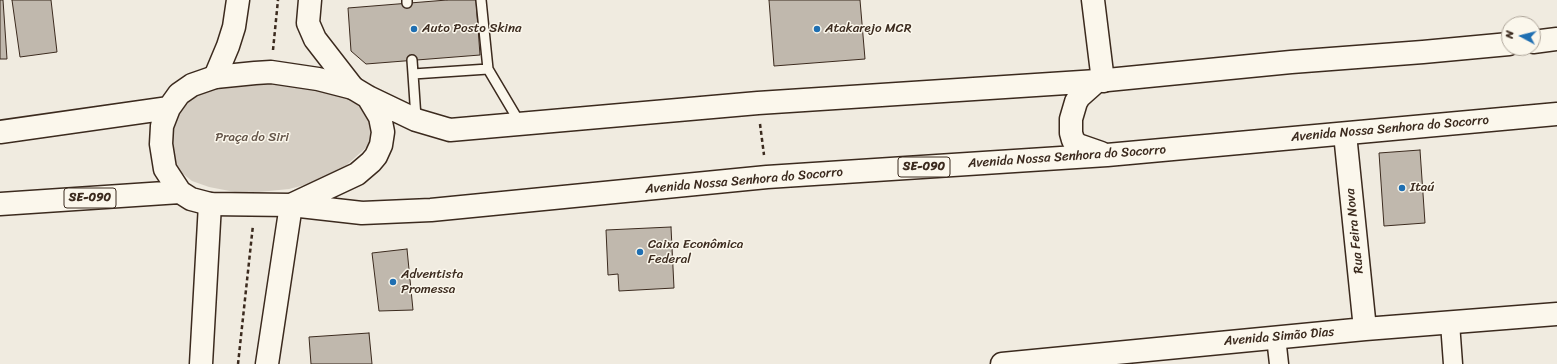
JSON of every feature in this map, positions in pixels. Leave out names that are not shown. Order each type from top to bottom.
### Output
[{"type":"main road","points":[[215,77],[234,27],[238,0]]},
{"type":"main road","points":[[267,364],[291,205],[357,174],[376,156],[381,145],[383,132],[380,118],[361,92],[315,39],[308,23],[310,0]]},
{"type":"main road","points":[[1094,0],[1100,81]]},
{"type":"main road","points":[[1541,41],[1557,39]]},
{"type":"main road","points":[[180,192],[165,169],[161,144],[162,126],[169,108],[179,94],[192,85],[215,77],[271,72],[318,79],[361,92],[416,120],[450,130],[758,103],[1100,81],[1291,62],[1501,45]]},
{"type":"main road","points":[[1100,81],[1079,96],[1072,119],[1071,133],[1073,140],[1078,145],[1107,155]]},
{"type":"main road","points":[[0,132],[169,108]]},
{"type":"main road","name":"Avenida Nossa Senhora do Socorro","points":[[180,192],[191,199],[210,204],[291,205],[347,213],[394,212],[767,177],[1107,155],[1345,134],[1410,126],[1557,114]]},
{"type":"main road","name":"Rua Feira Nova","points":[[1345,134],[1365,329]]},
{"type":"main road","name":"SE-090","points":[[0,204],[180,192]]},
{"type":"main road","points":[[201,364],[210,204]]},
{"type":"main road","name":"Avenida Simão Dias","points":[[1002,364],[1123,358],[1276,337],[1557,314]]},
{"type":"street","points":[[1450,323],[1453,364]]},
{"type":"street","points":[[1276,337],[1279,364]]},
{"type":"lane","points":[[481,0],[488,69],[521,124]]},
{"type":"lane","points":[[412,60],[416,120]]},
{"type":"lane","points":[[413,74],[488,69]]},
{"type":"path","points":[[271,72],[278,0]]},
{"type":"path","points":[[758,103],[767,177]]},
{"type":"path","points":[[238,364],[253,230],[254,205]]},
{"type":"green space","name":"Praça do Siri","points":[[249,82],[275,82],[338,94],[360,106],[370,120],[373,132],[369,145],[341,170],[320,181],[289,189],[259,192],[235,192],[209,187],[192,181],[182,173],[173,161],[169,139],[174,114],[187,98],[210,90]]},
{"type":"building","points":[[0,0],[3,0],[7,59],[0,59]]},
{"type":"building","points":[[12,0],[51,0],[57,52],[20,57]]},
{"type":"building","name":"Auto Posto Skina","points":[[447,0],[476,0],[480,55],[366,64],[351,51],[348,8]]},
{"type":"building","name":"Atakarejo MCR","points":[[769,0],[860,0],[865,59],[774,66]]},
{"type":"building","name":"Itaú","points":[[1420,150],[1425,223],[1384,226],[1379,153]]},
{"type":"building","name":"Caixa Econômica Federal","points":[[671,227],[674,288],[619,291],[618,274],[608,275],[606,230]]},
{"type":"building","name":"Adventista Promessa","points":[[407,249],[413,310],[379,311],[372,253]]},
{"type":"building","points":[[369,333],[372,364],[311,364],[309,337]]},
{"type":"place","name":"Auto Posto Skina","points":[[414,29]]},
{"type":"place","name":"Atakarejo MCR","points":[[817,29]]},
{"type":"place","name":"Itaú","points":[[1402,188]]},
{"type":"place","name":"Caixa Econômica Federal","points":[[640,252]]},
{"type":"place","name":"Adventista Promessa","points":[[393,282]]}]
